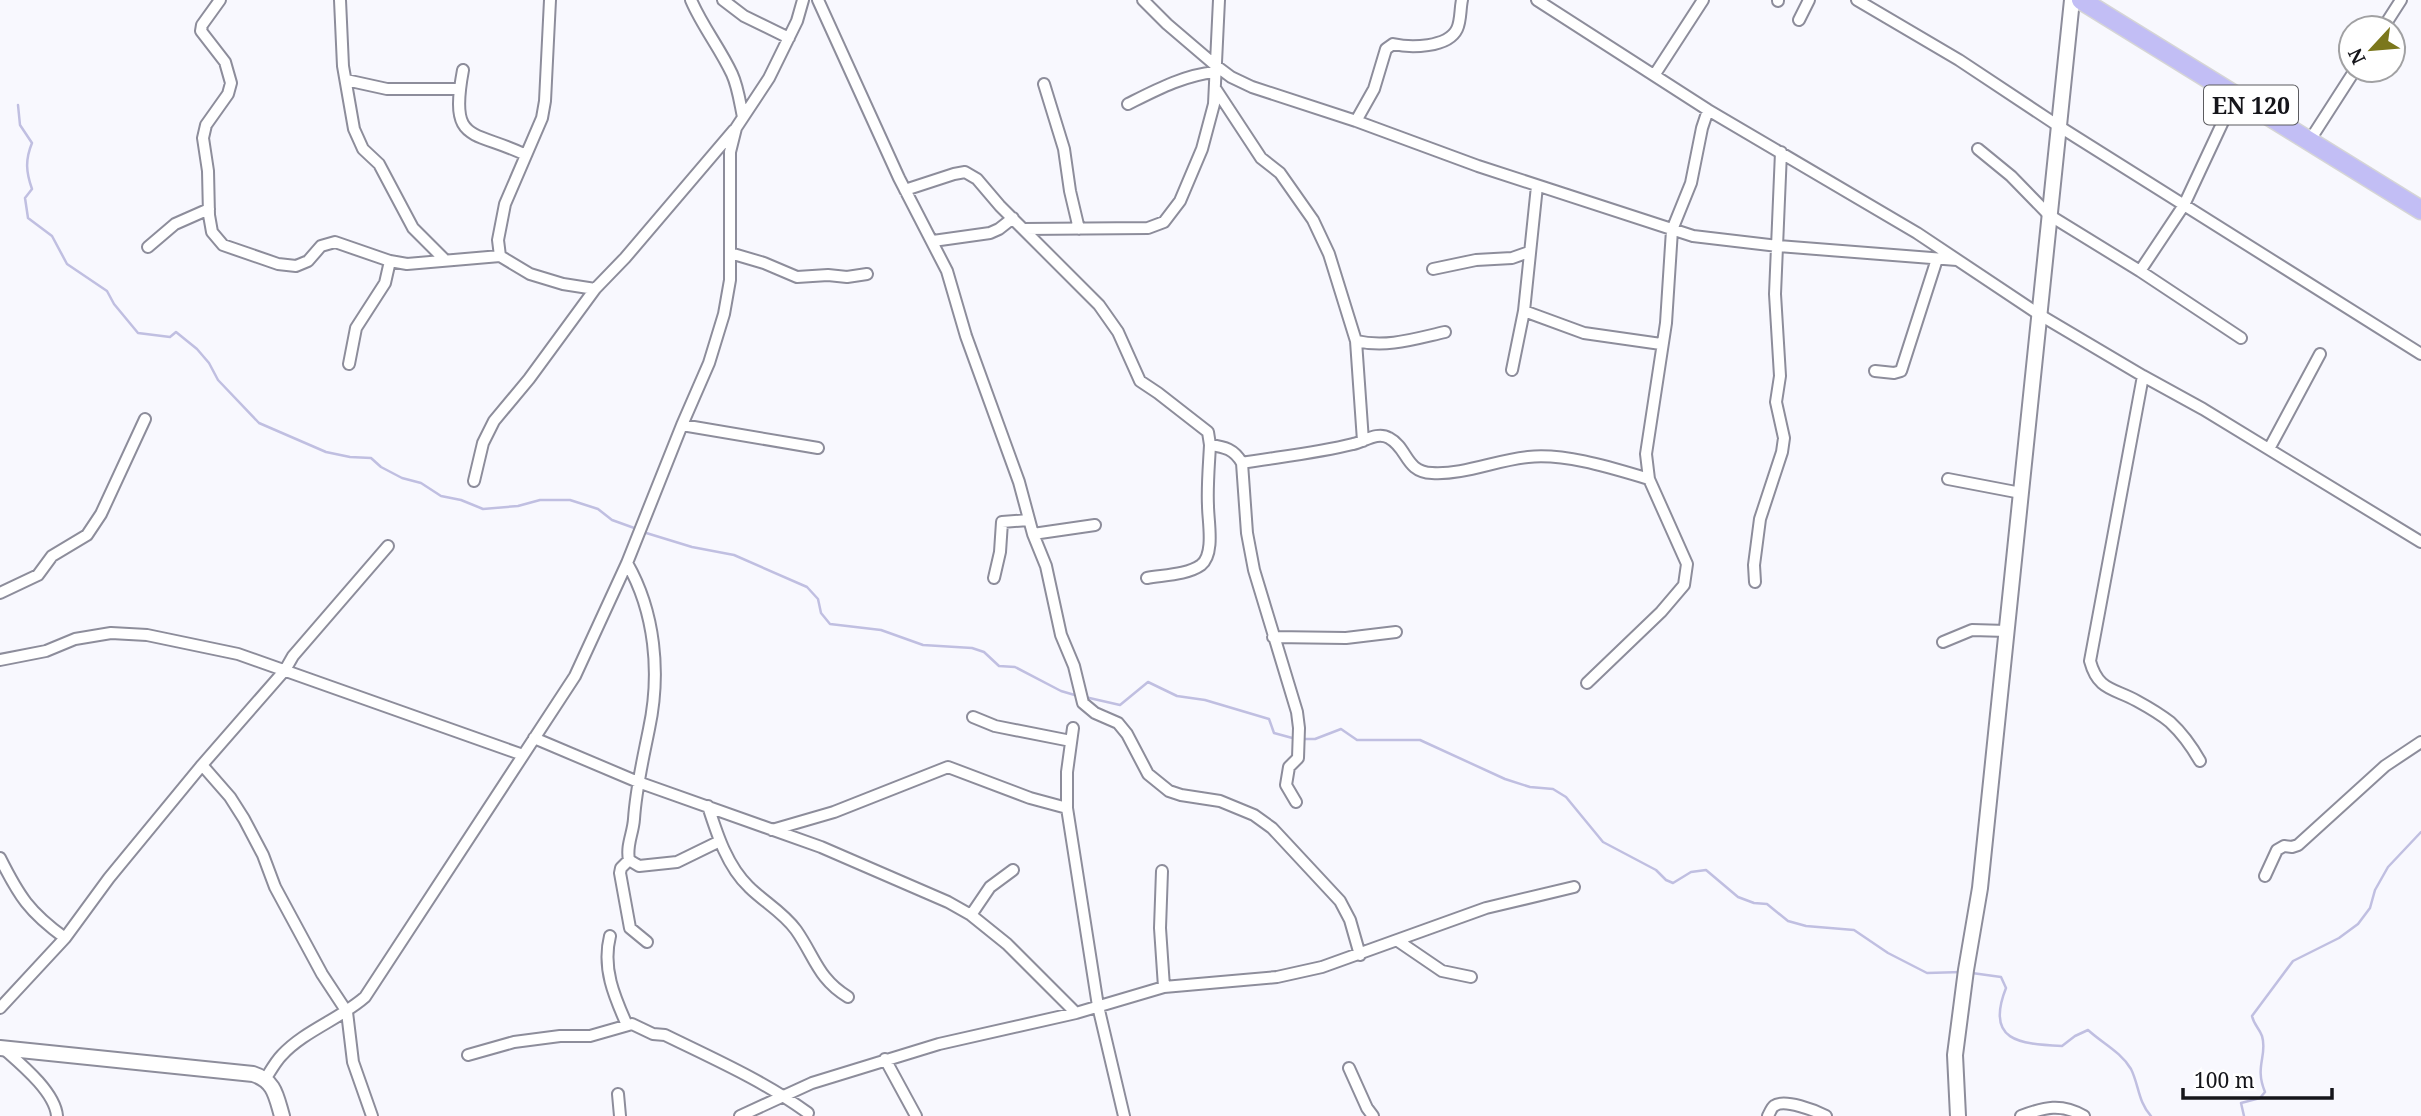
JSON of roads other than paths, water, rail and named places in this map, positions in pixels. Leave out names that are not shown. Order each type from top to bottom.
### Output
[{"type":"main road","name":"EN 120","points":[[2081,0],[2421,210]]},
{"type":"street","points":[[220,0],[202,24],[201,31],[225,62],[231,83],[228,94],[206,125],[204,138],[212,232],[223,245],[278,264],[296,266],[308,261],[321,246],[335,242],[407,264],[500,256],[530,274],[563,284],[595,289]]},
{"type":"street","points":[[340,0],[352,124],[363,149],[379,164],[413,228],[445,260]]},
{"type":"street","points":[[500,256],[498,240],[505,204],[542,118],[550,0]]},
{"type":"street","points":[[691,0],[732,74],[743,117]]},
{"type":"street","points":[[723,0],[744,16],[789,38]]},
{"type":"street","points":[[474,481],[483,443],[494,421],[529,379],[595,289],[625,258],[736,128],[769,78],[789,38],[803,0]]},
{"type":"street","points":[[818,0],[905,190],[947,271],[966,336],[1046,566],[1061,635],[1082,697],[1095,713],[1118,723],[1149,774],[1169,791],[1220,801],[1254,815],[1272,828],[1340,901],[1350,920],[1360,955]]},
{"type":"street","points":[[1143,0],[1215,68],[1252,87],[1672,230],[1693,236],[1778,246],[1959,260]]},
{"type":"street","points":[[1024,229],[1149,228],[1164,222],[1180,201],[1202,149],[1214,104],[1219,0]]},
{"type":"street","points":[[1356,121],[1374,89],[1386,49],[1393,44],[1420,48],[1452,36],[1458,28],[1462,0]]},
{"type":"street","points":[[1537,0],[1656,74],[1708,110],[1959,260],[2040,315],[2203,408],[2421,542]]},
{"type":"street","points":[[1656,74],[1703,0]]},
{"type":"street","points":[[1799,20],[1809,0]]},
{"type":"street","points":[[1857,0],[1959,60],[2060,127],[2421,354]]},
{"type":"street","points":[[1958,1116],[1955,1055],[1980,888],[2072,0]]},
{"type":"street","points":[[1128,104],[1182,79],[1215,68]]},
{"type":"street","points":[[463,70],[459,111],[462,125],[470,133],[526,155]]},
{"type":"street","points":[[346,80],[387,89],[460,89]]},
{"type":"street","points":[[1044,84],[1064,149],[1079,229]]},
{"type":"street","points":[[2310,140],[2346,84]]},
{"type":"street","points":[[1215,88],[1261,158],[1280,173],[1313,220],[1329,254],[1356,341],[1363,442]]},
{"type":"street","points":[[2140,271],[2184,205],[2235,96]]},
{"type":"street","points":[[1587,683],[1661,612],[1684,585],[1688,564],[1648,479],[1646,454],[1666,323],[1672,230],[1691,183],[1708,110]]},
{"type":"street","points":[[266,1078],[282,1055],[307,1035],[348,1012],[365,997],[575,676],[627,563],[646,511],[709,363],[724,314],[730,280],[728,178],[730,152],[736,128]]},
{"type":"street","points":[[1978,149],[2011,176],[2049,215],[2241,338]]},
{"type":"street","points":[[1755,582],[1759,519],[1782,452],[1784,438],[1776,402],[1780,376],[1774,294],[1781,152]]},
{"type":"street","points":[[905,190],[965,172],[977,179],[1099,305],[1118,332],[1140,381],[1208,432],[1208,509],[1211,524],[1207,556],[1202,564],[1188,570],[1147,578]]},
{"type":"street","points":[[1512,370],[1524,311],[1537,186]]},
{"type":"street","points":[[148,247],[175,224],[209,209]]},
{"type":"street","points":[[933,241],[990,233],[1013,218]]},
{"type":"street","points":[[1433,269],[1476,260],[1512,258],[1530,252]]},
{"type":"street","points":[[730,253],[797,277],[847,277],[867,274]]},
{"type":"street","points":[[1875,371],[1894,373],[1901,370],[1937,259]]},
{"type":"street","points":[[349,364],[356,328],[385,283],[390,261]]},
{"type":"street","points":[[1524,311],[1584,332],[1661,344]]},
{"type":"street","points":[[1356,341],[1389,345],[1445,332]]},
{"type":"street","points":[[2269,449],[2320,354]]},
{"type":"street","points":[[2143,376],[2090,661],[2093,674],[2106,688],[2137,700],[2169,722],[2189,742],[2200,761]]},
{"type":"street","points":[[0,593],[38,575],[52,556],[87,535],[101,514],[145,419]]},
{"type":"street","points":[[682,425],[818,448]]},
{"type":"street","points":[[1242,463],[1363,442],[1377,435],[1389,438],[1415,469],[1431,473],[1454,472],[1525,457],[1549,456],[1648,479]]},
{"type":"street","points":[[1210,445],[1236,452],[1242,463],[1247,533],[1254,570],[1297,712],[1297,758],[1289,767],[1286,785],[1296,802]]},
{"type":"street","points":[[1948,479],[2021,494]]},
{"type":"street","points":[[994,578],[1000,552],[1002,522],[1029,520]]},
{"type":"street","points":[[1033,534],[1095,525]]},
{"type":"street","points":[[0,1008],[65,938],[108,878],[388,546]]},
{"type":"street","points":[[627,563],[649,613],[653,644],[650,718],[638,782],[634,830],[627,849],[629,860],[639,866],[677,862],[720,841]]},
{"type":"street","points":[[1943,642],[1972,630],[2007,631]]},
{"type":"street","points":[[1273,637],[1346,638],[1396,632]]},
{"type":"street","points":[[0,660],[46,651],[75,639],[111,633],[147,635],[238,654],[523,755]]},
{"type":"street","points":[[973,717],[1005,728],[1072,741]]},
{"type":"street","points":[[1073,728],[1067,772],[1067,808],[1098,1006],[1124,1116]]},
{"type":"street","points":[[534,738],[638,782],[821,847],[948,902],[971,915],[1007,944],[1076,1013]]},
{"type":"street","points":[[2265,876],[2277,850],[2284,846],[2298,845],[2385,766],[2421,742]]},
{"type":"street","points":[[202,765],[230,797],[244,819],[263,855],[275,887],[322,974],[348,1012],[353,1062],[372,1116]]},
{"type":"street","points":[[772,830],[834,812],[948,767],[1030,798],[1067,808]]},
{"type":"street","points":[[708,806],[720,841],[737,873],[749,887],[780,912],[796,930],[821,975],[832,987],[848,997]]},
{"type":"street","points":[[0,858],[33,913],[65,938]]},
{"type":"street","points":[[629,860],[620,873],[630,929],[648,942]]},
{"type":"street","points":[[971,915],[990,887],[1013,870]]},
{"type":"street","points":[[1163,872],[1160,928],[1164,987]]},
{"type":"street","points":[[740,1116],[783,1094],[885,1059],[939,1044],[1076,1013],[1164,987],[1277,976],[1322,967],[1486,908],[1574,887]]},
{"type":"street","points":[[610,936],[607,967],[614,996],[626,1025]]},
{"type":"street","points":[[1398,941],[1442,971],[1471,977]]},
{"type":"street","points":[[468,1055],[514,1042],[560,1036],[590,1036],[632,1024],[653,1034],[665,1035],[783,1094],[808,1113]]},
{"type":"street","points":[[2,1049],[253,1074],[266,1078],[273,1088],[282,1116]]},
{"type":"street","points":[[2,1049],[29,1070],[51,1101],[57,1116]]},
{"type":"street","points":[[885,1059],[916,1116]]},
{"type":"street","points":[[1349,1068],[1373,1116]]},
{"type":"street","points":[[618,1094],[620,1116]]},
{"type":"street","points":[[1768,1116],[1774,1106],[1782,1103],[1815,1110],[1826,1116]]},
{"type":"street","points":[[2021,1116],[2058,1106],[2072,1109],[2084,1116]]},
{"type":"waterway","points":[[18,105],[20,125],[32,143],[27,166],[32,189],[25,198],[28,218],[52,236],[67,264],[107,291],[138,333],[170,337],[176,332],[197,349],[218,380],[259,423],[326,452],[371,458],[381,467],[402,478],[421,483],[441,496],[483,509],[518,506],[540,500],[570,500],[598,509],[612,520],[637,529]]},
{"type":"waterway","points":[[643,532],[692,547],[734,555],[807,587],[818,599],[821,613],[830,624],[881,630],[923,645],[972,648],[984,652],[999,666],[1015,667],[1061,691],[1078,696]]},
{"type":"waterway","points":[[1085,697],[1120,705],[1148,682],[1177,696],[1205,700],[1269,719],[1274,733],[1296,739]]},
{"type":"waterway","points":[[1303,739],[1315,739],[1341,729],[1357,740],[1420,740],[1505,779],[1530,787],[1553,789],[1566,797],[1603,842],[1656,870],[1673,883],[1691,872],[1706,870],[1738,897],[1767,904],[1788,921],[1806,926],[1854,930],[1888,953],[1927,973],[1962,972]]},
{"type":"waterway","points":[[2244,1116],[2241,1103],[2260,1098],[2265,1092],[2261,1075],[2262,1036],[2252,1016],[2293,961],[2339,938],[2358,924],[2370,908],[2375,890],[2388,867],[2421,832]]},
{"type":"waterway","points":[[1972,973],[2001,977],[2006,988],[2000,1019],[2003,1029],[2010,1036],[2032,1044],[2062,1046],[2088,1030],[2111,1048],[2131,1069],[2144,1105],[2151,1116]]}]
